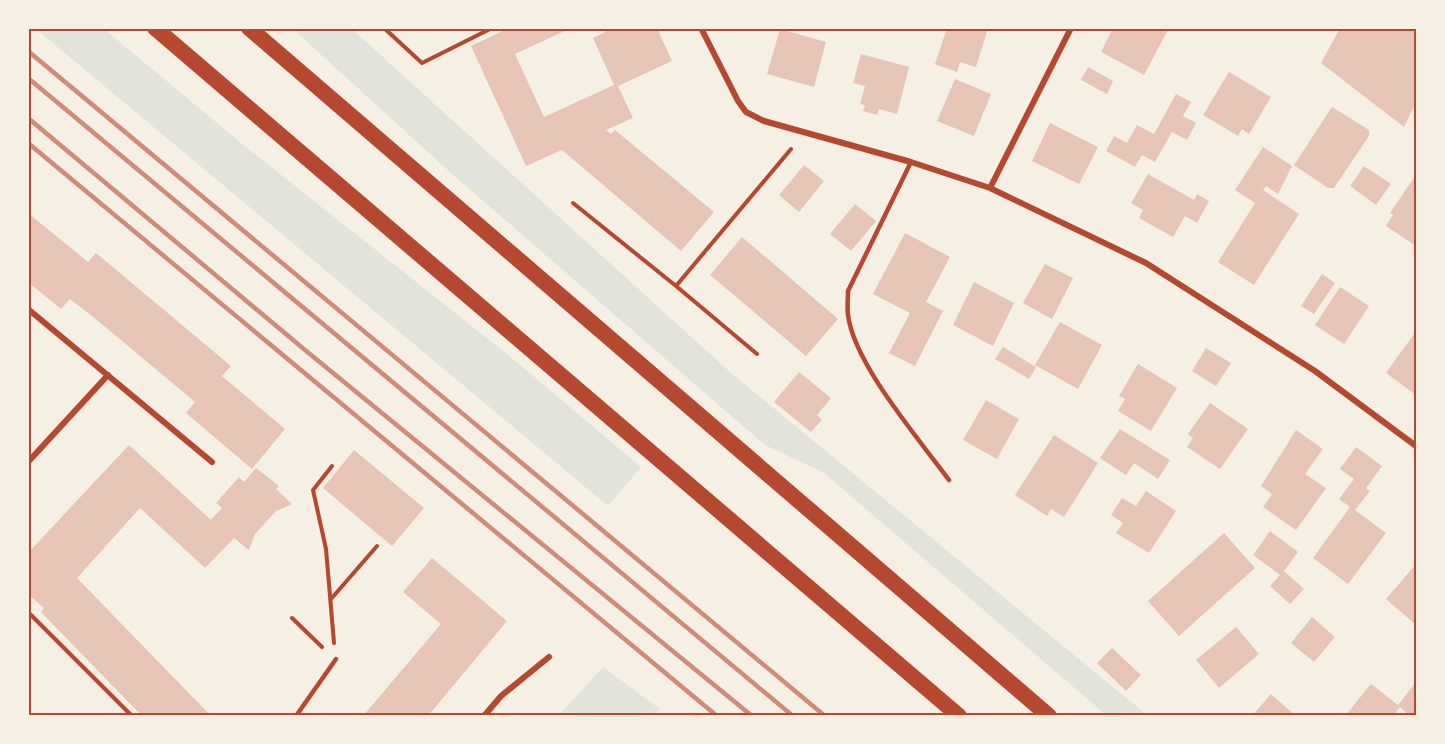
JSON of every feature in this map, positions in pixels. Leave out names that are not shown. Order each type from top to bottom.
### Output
[{"type":"highway","points":[[155,28],[959,716]]},
{"type":"highway","points":[[249,28],[1049,716]]},
{"type":"street","points":[[701,28],[746,112],[764,121],[911,162],[990,188],[1146,263],[1315,371],[1416,446]]},
{"type":"street","points":[[990,188],[1071,28]]},
{"type":"street","points":[[28,309],[212,462]]},
{"type":"street","points":[[28,462],[108,375]]},
{"type":"street","points":[[484,716],[501,696],[549,657]]},
{"type":"lane","points":[[911,162],[848,291],[848,314],[853,333],[868,364],[949,480]]},
{"type":"lane","points":[[296,716],[336,659]]},
{"type":"path","points":[[384,28],[422,63],[492,28]]},
{"type":"path","points":[[676,286],[794,147],[801,131]]},
{"type":"path","points":[[573,202],[757,354]]},
{"type":"path","points":[[332,466],[313,490],[326,549],[336,659]]},
{"type":"path","points":[[331,599],[377,546]]},
{"type":"path","points":[[28,612],[132,716]]},
{"type":"path","points":[[292,618],[336,659]]},
{"type":"shaded area","points":[[36,29],[104,29],[246,147],[513,359],[641,467],[608,506]]},
{"type":"shaded area","points":[[293,29],[352,29],[731,373],[1147,715],[1106,715],[824,473],[765,445],[452,174]]},
{"type":"shaded area","points":[[603,667],[660,709],[655,715],[559,715]]},
{"type":"building","points":[[509,28],[571,28],[515,54],[544,117],[614,85],[593,38],[614,28],[657,28],[672,61],[618,86],[633,118],[606,130],[611,134],[615,130],[714,212],[681,251],[562,150],[526,166],[471,46]]},
{"type":"building","points":[[947,28],[988,28],[976,67],[960,62],[957,72],[935,64]]},
{"type":"building","points":[[1113,28],[1169,28],[1144,75],[1101,52]]},
{"type":"building","points":[[1340,28],[1416,28],[1416,102],[1404,127],[1321,63]]},
{"type":"building","points":[[780,29],[826,42],[814,87],[767,74]]},
{"type":"building","points":[[861,54],[909,67],[897,114],[879,109],[877,115],[863,111],[865,105],[860,104],[865,86],[853,83]]},
{"type":"building","points":[[1088,67],[1113,81],[1107,94],[1081,80]]},
{"type":"building","points":[[1229,72],[1271,97],[1249,134],[1242,129],[1238,136],[1203,115]]},
{"type":"building","points":[[955,79],[991,94],[974,136],[937,121]]},
{"type":"building","points":[[1176,94],[1191,102],[1183,116],[1196,123],[1187,140],[1172,132],[1155,162],[1142,155],[1135,167],[1106,151],[1114,136],[1127,143],[1137,125],[1154,134]]},
{"type":"building","points":[[1332,107],[1369,130],[1369,136],[1334,188],[1328,188],[1294,165]]},
{"type":"building","points":[[1050,123],[1098,147],[1079,184],[1032,161]]},
{"type":"building","points":[[1263,147],[1292,166],[1278,194],[1266,186],[1263,190],[1299,214],[1254,285],[1218,262],[1255,203],[1235,190]]},
{"type":"building","points":[[804,165],[824,181],[799,212],[779,195]]},
{"type":"building","points":[[1364,166],[1391,184],[1376,205],[1350,186]]},
{"type":"building","points":[[1148,174],[1194,200],[1197,194],[1209,201],[1197,223],[1185,216],[1173,237],[1139,218],[1143,210],[1131,203]]},
{"type":"building","points":[[1413,179],[1416,182],[1416,246],[1386,226],[1393,215],[1390,213]]},
{"type":"building","points":[[855,204],[876,221],[851,251],[830,234]]},
{"type":"building","points":[[28,213],[88,262],[96,253],[231,366],[222,376],[285,429],[252,469],[186,413],[195,402],[97,320],[70,299],[61,309],[28,282]]},
{"type":"building","points":[[905,233],[950,257],[926,302],[943,311],[915,366],[889,353],[910,313],[873,294]]},
{"type":"building","points":[[742,237],[838,319],[806,356],[710,275]]},
{"type":"building","points":[[1045,264],[1073,278],[1052,319],[1023,303]]},
{"type":"building","points":[[1322,274],[1335,283],[1314,314],[1301,306]]},
{"type":"building","points":[[974,282],[1014,303],[993,346],[953,325]]},
{"type":"building","points":[[1340,287],[1369,306],[1344,344],[1315,325]]},
{"type":"building","points":[[1060,322],[1102,345],[1078,389],[1035,365]]},
{"type":"building","points":[[1414,334],[1416,336],[1416,395],[1386,373]]},
{"type":"building","points":[[1003,347],[1036,367],[1029,379],[995,359]]},
{"type":"building","points":[[1206,348],[1231,363],[1216,386],[1192,371]]},
{"type":"building","points":[[1138,364],[1177,388],[1151,431],[1118,411],[1125,399],[1119,396]]},
{"type":"building","points":[[799,372],[831,398],[817,415],[822,420],[811,432],[774,402]]},
{"type":"building","points":[[986,400],[1019,419],[997,459],[963,440]]},
{"type":"building","points":[[1210,403],[1248,429],[1220,469],[1187,447],[1193,438],[1188,434]]},
{"type":"building","points":[[1120,429],[1170,460],[1158,479],[1134,463],[1126,475],[1100,458]]},
{"type":"building","points":[[1296,430],[1323,449],[1305,474],[1326,488],[1296,530],[1263,507],[1272,494],[1261,486]]},
{"type":"building","points":[[1054,435],[1098,463],[1064,517],[1051,509],[1047,516],[1015,495]]},
{"type":"building","points":[[129,445],[211,520],[222,508],[216,503],[239,477],[244,482],[256,468],[279,486],[276,489],[292,504],[276,511],[255,534],[249,550],[234,538],[205,568],[140,508],[77,578],[211,716],[142,716],[41,612],[44,608],[28,594],[28,553]]},
{"type":"building","points":[[1356,447],[1382,466],[1366,488],[1370,491],[1355,510],[1386,533],[1348,584],[1313,558],[1350,507],[1339,499],[1354,479],[1340,469]]},
{"type":"building","points":[[354,450],[424,508],[392,546],[323,488]]},
{"type":"building","points":[[1146,491],[1176,511],[1149,553],[1116,533],[1123,523],[1111,515],[1122,498],[1136,506]]},
{"type":"building","points":[[1270,531],[1298,552],[1284,571],[1304,589],[1290,604],[1270,586],[1280,575],[1253,555]]},
{"type":"building","points":[[1224,533],[1255,568],[1179,636],[1148,601]]},
{"type":"building","points":[[432,558],[507,621],[428,716],[363,716],[441,624],[403,592]]},
{"type":"building","points":[[1416,564],[1416,625],[1386,599]]},
{"type":"building","points":[[1312,617],[1335,637],[1314,662],[1291,643]]},
{"type":"building","points":[[1236,627],[1259,654],[1219,688],[1196,660]]},
{"type":"building","points":[[1112,648],[1141,675],[1126,691],[1097,663]]},
{"type":"building","points":[[1416,682],[1416,716],[1410,716],[1400,707],[1393,716],[1345,716],[1371,684],[1398,705]]},
{"type":"building","points":[[1271,694],[1296,716],[1252,716]]},
{"type":"railway","points":[[28,51],[825,716]]},
{"type":"railway","points":[[28,78],[793,716]]},
{"type":"railway","points":[[28,118],[305,350],[752,716]]},
{"type":"railway","points":[[28,143],[717,716]]}]
